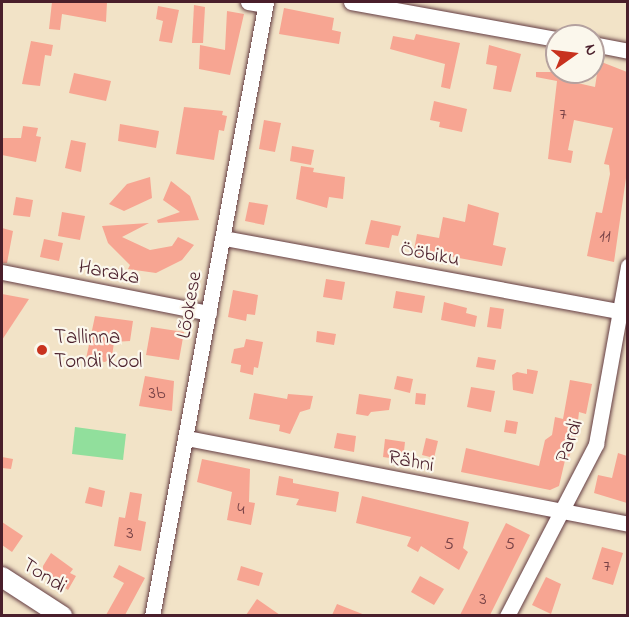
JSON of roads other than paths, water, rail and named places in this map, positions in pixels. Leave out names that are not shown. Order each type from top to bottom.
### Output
[{"type":"street","points":[[248,2],[265,3]]},
{"type":"street","points":[[351,2],[545,37]]},
{"type":"street","name":"Lõokese","points":[[152,615],[187,438],[265,3]]},
{"type":"street","points":[[605,47],[627,51]]},
{"type":"street","name":"Ööbiku","points":[[224,237],[624,312]]},
{"type":"street","name":"Pardi","points":[[507,615],[596,444],[624,312],[627,266]]},
{"type":"street","name":"Haraka","points":[[2,272],[209,313]]},
{"type":"street","name":"Rähni","points":[[187,438],[627,524]]},
{"type":"street","name":"Tondi","points":[[2,577],[62,615]]},
{"type":"place","name":"Tallinna Tondi Kool","points":[[42,350]]}]
